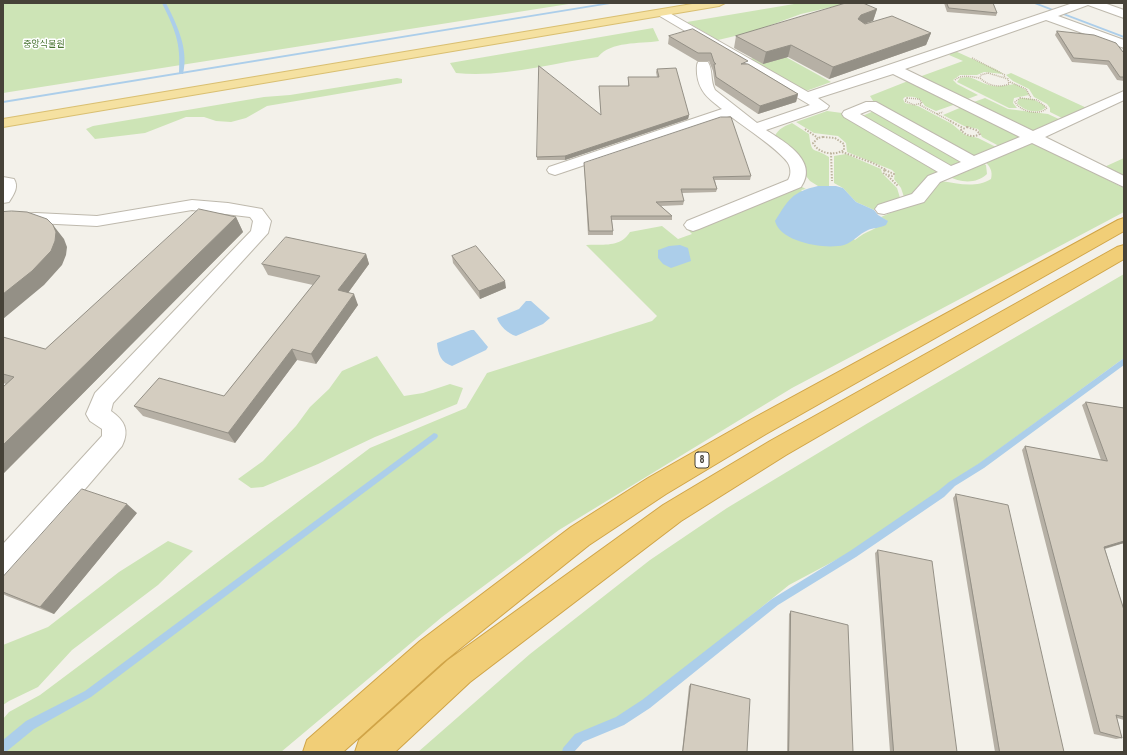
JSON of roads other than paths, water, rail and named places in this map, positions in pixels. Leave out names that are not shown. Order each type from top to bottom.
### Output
[{"type":"highway","name":"8","points":[[319,752],[431,652],[593,528],[657,486],[758,427],[1124,224]]},
{"type":"highway","points":[[371,752],[460,670],[672,512],[778,448],[1124,251]]},
{"type":"main road","points":[[3,123],[719,3]]},
{"type":"street","points":[[755,129],[894,69],[1084,3]]},
{"type":"street","points":[[1093,3],[1124,14]]},
{"type":"street","points":[[662,13],[807,97],[841,101],[859,110]]},
{"type":"street","points":[[1054,13],[1124,44]]},
{"type":"street","points":[[937,42],[952,48]]},
{"type":"street","points":[[693,225],[795,183],[800,177],[799,167],[792,156],[731,111],[709,92],[705,85],[703,65]]},
{"type":"street","points":[[894,69],[1124,182]]},
{"type":"street","points":[[884,209],[918,198],[934,179],[1124,95]]},
{"type":"street","points":[[950,172],[849,114],[871,105],[973,162]]},
{"type":"street","points":[[555,170],[731,111]]},
{"type":"street","points":[[3,220],[36,218],[96,221],[192,205],[228,208],[256,213],[262,221],[260,233],[103,399],[98,414],[113,425],[114,439],[3,564]]},
{"type":"water","points":[[605,3],[616,3],[3,103],[3,101]]},
{"type":"water","points":[[818,186],[836,186],[843,188],[856,202],[874,210],[878,215],[888,221],[886,225],[868,230],[847,244],[836,246],[804,243],[785,234],[775,221],[784,207],[797,194],[809,188]]},
{"type":"water","points":[[680,245],[688,248],[691,261],[671,268],[663,264],[658,258],[658,250],[669,246]]},
{"type":"water","points":[[526,301],[531,301],[550,318],[543,324],[516,336],[504,329],[497,318],[519,309]]},
{"type":"water","points":[[474,330],[488,347],[486,350],[452,366],[445,362],[439,354],[437,343]]},
{"type":"waterway","points":[[164,3],[179,36],[181,44],[181,73]]},
{"type":"waterway","points":[[1034,3],[1124,37]]},
{"type":"waterway","points":[[567,752],[579,738],[620,721],[646,704],[775,602],[853,554],[941,494],[952,484],[981,466],[1124,361]]},
{"type":"waterway","points":[[3,747],[30,725],[88,694],[434,436]]},
{"type":"park label","name":"중앙식물원","points":[[44,45]]}]
